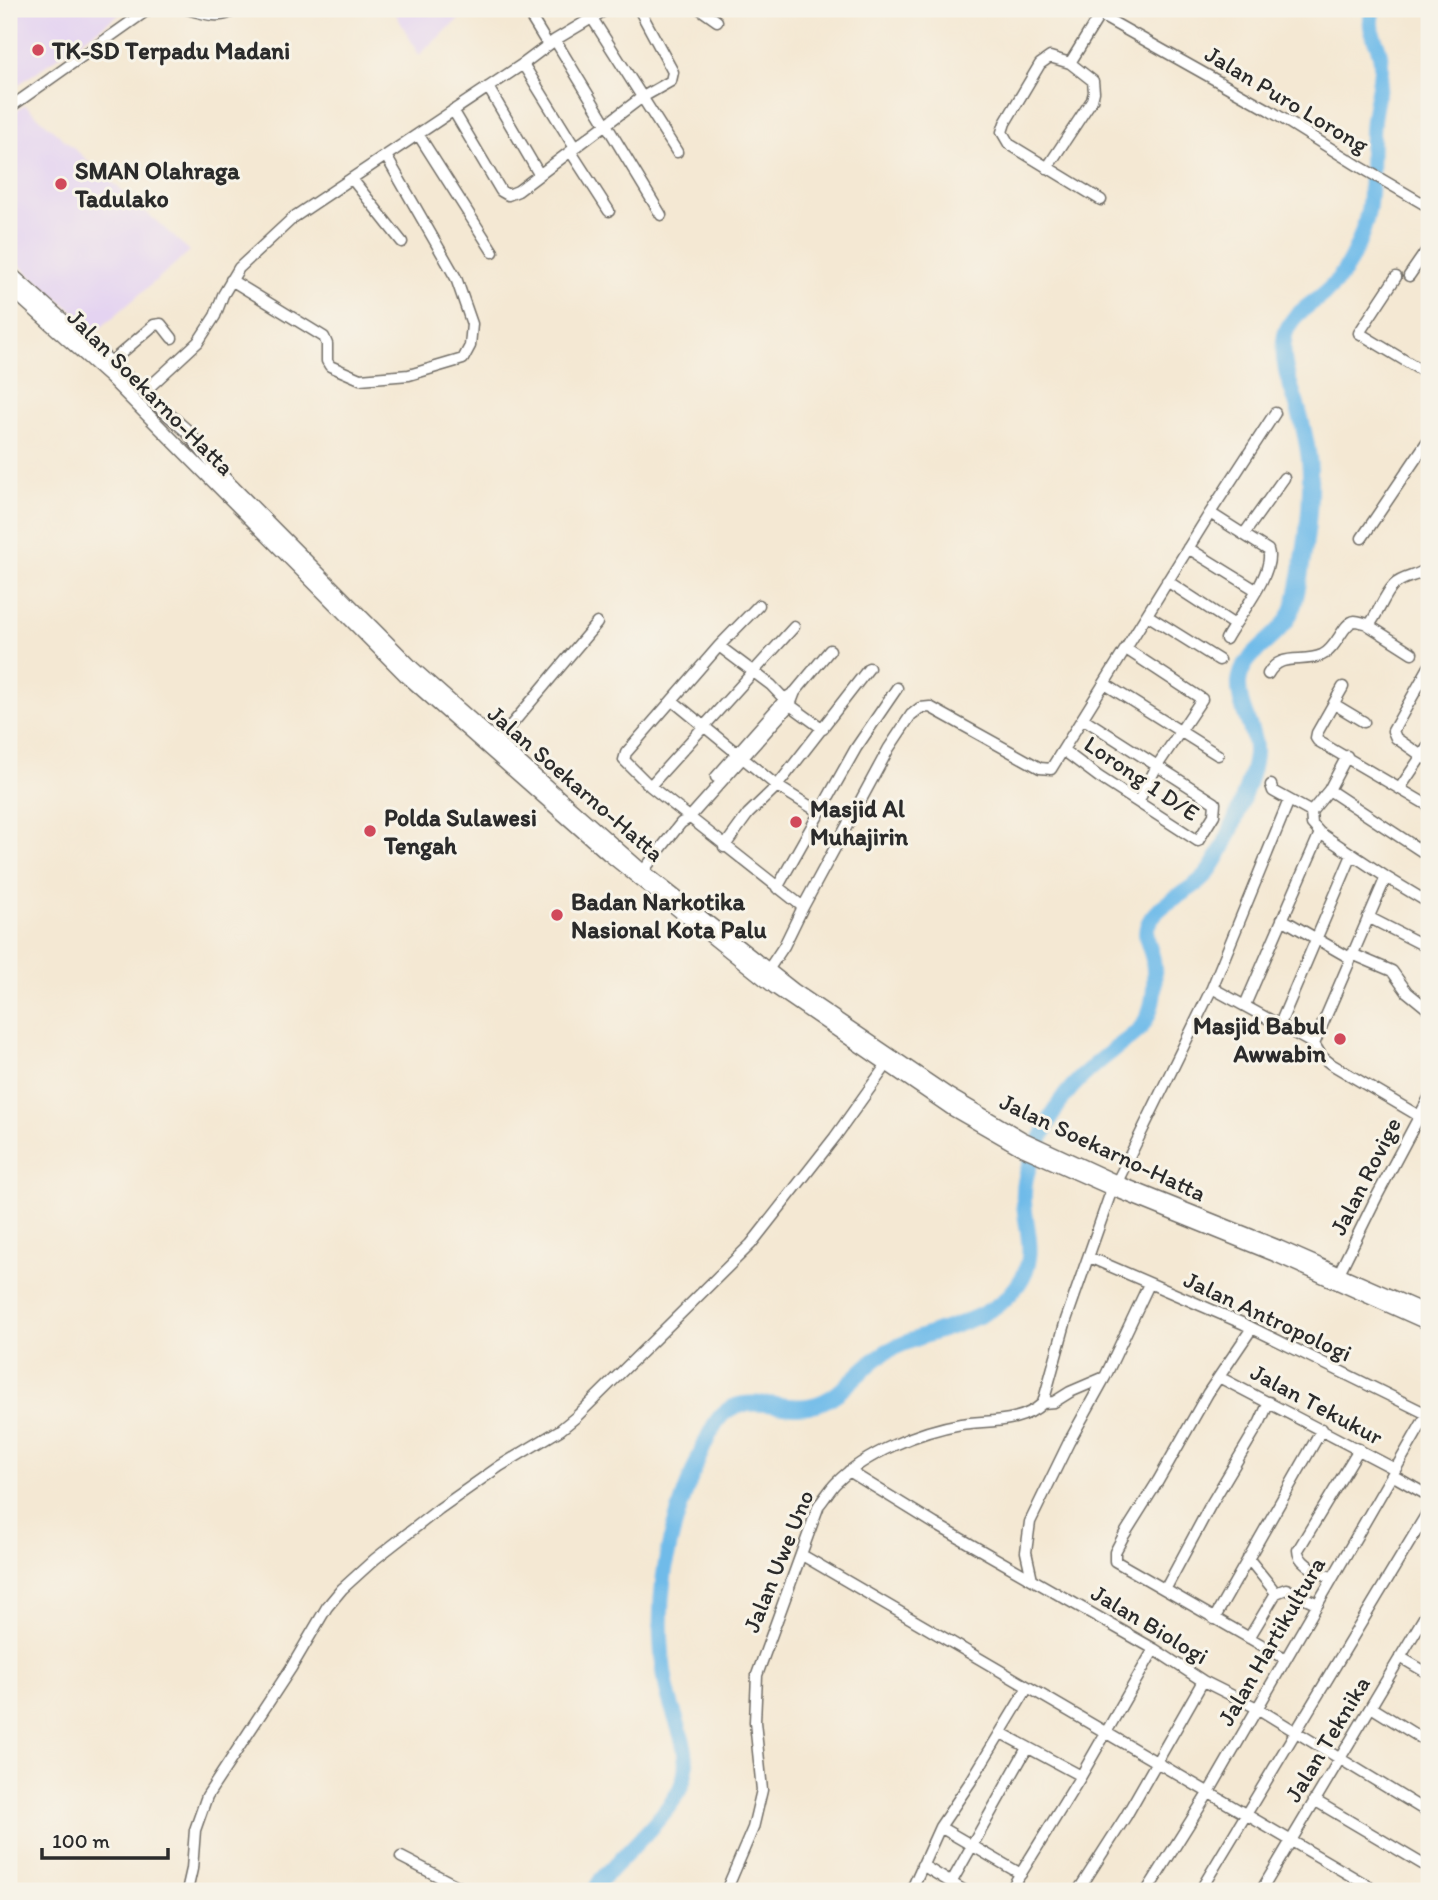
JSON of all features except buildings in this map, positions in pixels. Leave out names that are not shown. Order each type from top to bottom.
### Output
[{"type":"main road","name":"Jalan Soekarno-Hatta","points":[[9,272],[187,431],[223,477],[405,676],[643,871],[680,906],[952,1109],[1053,1159],[1275,1255],[1383,1298],[1429,1313]]},
{"type":"main road","name":"Jalan Soekarno-Hatta","points":[[9,287],[111,378],[296,559],[497,742],[517,767],[774,987],[890,1061]]},
{"type":"main road","name":"Jalan Soekarno-Hatta","points":[[1114,1185],[1339,1273],[1429,1324]]},
{"type":"street","points":[[9,108],[149,9]]},
{"type":"street","points":[[187,9],[217,16],[237,9]]},
{"type":"street","points":[[526,9],[606,124],[661,215]]},
{"type":"street","points":[[144,392],[198,342],[215,316],[231,280],[250,256],[294,217],[523,64],[551,42],[607,9]]},
{"type":"street","points":[[453,110],[504,194],[518,191],[641,98],[666,85],[674,74],[639,9]]},
{"type":"street","points":[[700,9],[717,21]]},
{"type":"street","points":[[1070,63],[1102,12]]},
{"type":"street","name":"Jalan Puro Lorong","points":[[1102,12],[1429,207]]},
{"type":"street","points":[[592,18],[677,152]]},
{"type":"street","points":[[1047,168],[1094,96],[1093,81],[1070,63],[1050,57],[1040,64],[1003,127],[1004,138],[1009,144],[1047,168],[1101,200]]},
{"type":"street","points":[[523,64],[609,211]]},
{"type":"street","points":[[488,87],[540,174]]},
{"type":"street","points":[[418,134],[493,253]]},
{"type":"street","points":[[231,280],[324,337],[330,366],[360,379],[409,375],[459,362],[470,346],[471,316],[456,278],[435,238],[386,156]]},
{"type":"street","points":[[352,178],[402,242]]},
{"type":"street","points":[[1409,276],[1429,247]]},
{"type":"street","points":[[1396,277],[1359,333],[1429,375]]},
{"type":"street","points":[[111,362],[155,325],[161,324],[172,338]]},
{"type":"street","points":[[768,970],[784,946],[889,748],[911,715],[920,708],[930,708],[1047,770],[1053,768],[1167,581],[1275,413]]},
{"type":"street","points":[[1362,538],[1429,439]]},
{"type":"street","points":[[1244,534],[1284,478]]},
{"type":"street","points":[[1210,513],[1270,553],[1270,563],[1226,639]]},
{"type":"street","points":[[1188,548],[1256,590]]},
{"type":"street","points":[[1368,625],[1393,586],[1426,571],[1429,566]]},
{"type":"street","points":[[1167,581],[1233,624]]},
{"type":"street","points":[[759,605],[719,646],[624,758],[627,764],[685,818],[803,907]]},
{"type":"street","points":[[1147,615],[1219,660]]},
{"type":"street","points":[[1268,674],[1273,666],[1286,659],[1311,658],[1328,652],[1334,648],[1348,624],[1353,621],[1368,625],[1412,653]]},
{"type":"street","points":[[497,742],[597,623]]},
{"type":"street","points":[[650,786],[794,626]]},
{"type":"street","points":[[719,646],[790,698],[822,729]]},
{"type":"street","points":[[643,871],[830,649]]},
{"type":"street","points":[[1126,649],[1202,699],[1157,766],[1138,802]]},
{"type":"street","points":[[1426,759],[1396,738],[1393,731],[1429,667]]},
{"type":"street","points":[[724,846],[748,814],[776,786],[869,668]]},
{"type":"street","points":[[1105,684],[1218,755]]},
{"type":"street","points":[[1343,687],[1316,738],[1429,806]]},
{"type":"street","points":[[776,888],[856,748],[897,688]]},
{"type":"street","points":[[673,701],[776,786],[819,812]]},
{"type":"street","points":[[1334,704],[1364,722]]},
{"type":"street","points":[[1084,719],[1157,766]]},
{"type":"street","points":[[1400,788],[1426,759],[1429,745]]},
{"type":"street","name":"Lorong 1 D/E","points":[[1063,750],[1198,841],[1214,815],[1215,803],[1157,766]]},
{"type":"street","points":[[1347,756],[1329,790],[1311,812],[1312,824],[1320,833],[1352,855],[1429,903]]},
{"type":"street","points":[[1271,785],[1273,792],[1311,812]]},
{"type":"street","points":[[1329,790],[1429,856]]},
{"type":"street","points":[[1043,1404],[1066,1320],[1114,1185],[1212,988],[1289,800]]},
{"type":"street","points":[[1245,1005],[1320,833]]},
{"type":"street","points":[[1280,1024],[1352,855]]},
{"type":"street","points":[[1314,1044],[1386,877]]},
{"type":"street","points":[[1368,917],[1429,948]]},
{"type":"street","points":[[1282,919],[1351,956],[1392,971],[1407,992],[1429,1010]]},
{"type":"street","points":[[1212,988],[1314,1044],[1322,1057],[1331,1064],[1419,1116]]},
{"type":"street","points":[[187,1891],[191,1877],[195,1830],[207,1796],[291,1668],[327,1607],[342,1589],[375,1559],[465,1490],[576,1417],[692,1299],[751,1244],[835,1137],[890,1061]]},
{"type":"street","name":"Jalan Rovige","points":[[1339,1273],[1429,1098]]},
{"type":"street","name":"Jalan Antropologi","points":[[1088,1257],[1252,1328],[1429,1413]]},
{"type":"street","points":[[1032,1578],[1026,1552],[1030,1522],[1105,1377],[1149,1284]]},
{"type":"street","points":[[1252,1328],[1219,1377],[1115,1552],[1118,1564],[1166,1588],[1214,1619],[1286,1659]]},
{"type":"street","name":"Jalan Uwe Uno","points":[[726,1891],[753,1828],[762,1790],[754,1708],[757,1675],[819,1504],[849,1471],[868,1459],[936,1429],[990,1420],[1015,1419],[1105,1377]]},
{"type":"street","name":"Jalan Tekukur","points":[[1219,1377],[1359,1449],[1429,1496]]},
{"type":"street","points":[[1166,1588],[1269,1402]]},
{"type":"street","name":"Jalan Hartikultura","points":[[1147,1891],[1209,1791],[1429,1413]]},
{"type":"street","points":[[1214,1619],[1322,1429]]},
{"type":"street","points":[[1332,1578],[1302,1562],[1298,1550],[1359,1449]]},
{"type":"street","name":"Jalan Biologi","points":[[849,1471],[880,1492],[1154,1649],[1203,1681],[1257,1708],[1429,1813]]},
{"type":"street","points":[[1200,1891],[1429,1510]]},
{"type":"street","points":[[802,1555],[1377,1891]]},
{"type":"street","points":[[1248,1558],[1276,1593]]},
{"type":"street","points":[[1249,1638],[1276,1593],[1286,1589],[1318,1604]]},
{"type":"street","name":"Jalan Teknika","points":[[1261,1891],[1429,1609]]},
{"type":"street","points":[[1010,1891],[1081,1776],[1154,1649]]},
{"type":"street","points":[[1400,1657],[1429,1674]]},
{"type":"street","points":[[1078,1891],[1126,1816],[1203,1681]]},
{"type":"street","points":[[911,1891],[940,1827],[1028,1687]]},
{"type":"street","points":[[1371,1707],[1429,1743]]},
{"type":"street","points":[[1001,1733],[1081,1776]]},
{"type":"street","points":[[951,1883],[1027,1748]]},
{"type":"street","points":[[1314,1800],[1429,1868]]},
{"type":"street","points":[[940,1827],[1021,1874]]},
{"type":"street","points":[[401,1857],[467,1891]]},
{"type":"street","points":[[922,1865],[965,1891]]},
{"type":"shaded area","name":"TK-SD Terpadu Madani","points":[[9,9],[127,9],[9,91]]},
{"type":"shaded area","points":[[393,9],[470,9],[419,55]]},
{"type":"shaded area","name":"SMAN Olahraga Tadulako","points":[[25,105],[190,251],[97,331],[9,257],[9,116]]},
{"type":"waterway","points":[[594,1891],[668,1807],[682,1784],[686,1759],[666,1684],[662,1656],[661,1603],[668,1551],[675,1525],[693,1472],[713,1427],[726,1411],[737,1406],[761,1404],[801,1407],[824,1401],[886,1352],[990,1310],[1017,1286],[1029,1259],[1024,1192],[1028,1169],[1038,1145],[1058,1104],[1073,1086],[1142,1026],[1150,1011],[1154,994],[1153,960],[1146,935],[1151,918],[1199,882],[1224,846],[1255,758],[1255,744],[1240,697],[1241,672],[1290,615],[1298,588],[1308,526],[1309,458],[1285,367],[1283,350],[1286,331],[1297,315],[1341,276],[1360,240],[1368,211],[1373,120],[1381,70],[1379,49],[1371,25],[1373,9]]},
{"type":"place","name":"TK-SD Terpadu Madani","points":[[38,50]]},
{"type":"place","name":"SMAN Olahraga Tadulako","points":[[61,184]]},
{"type":"place","name":"Masjid Al Muhajirin","points":[[796,822]]},
{"type":"place","name":"Polda Sulawesi Tengah","points":[[370,831]]},
{"type":"place","name":"Badan Narkotika Nasional Kota Palu","points":[[557,915]]},
{"type":"place","name":"Masjid Babul Awwabin","points":[[1340,1039]]}]
